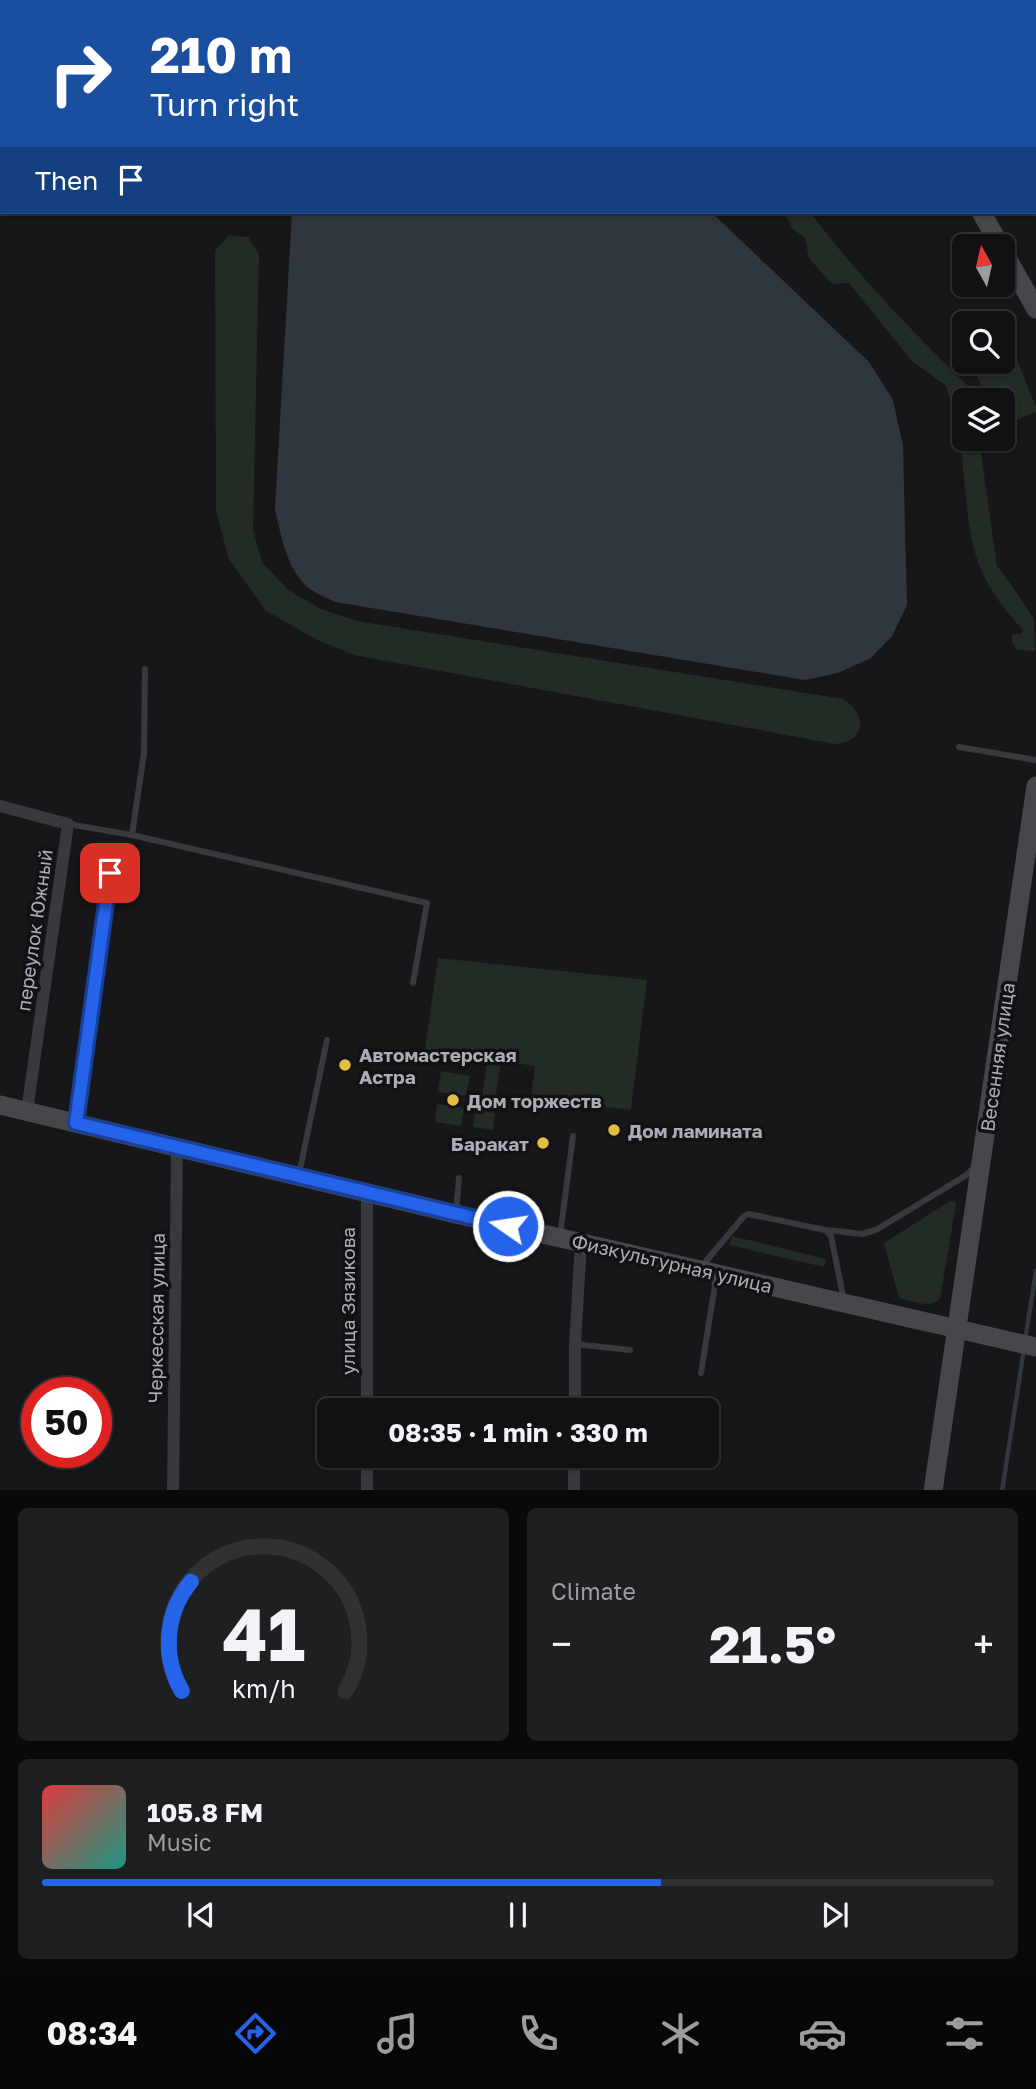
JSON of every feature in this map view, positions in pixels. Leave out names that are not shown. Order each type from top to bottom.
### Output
[{"type":"main road","points":[[982,214],[993,234]]},
{"type":"main road","points":[[1015,272],[1036,309]]},
{"type":"main road","name":"Весенняя улица","points":[[933,1490],[1036,786]]},
{"type":"main road","name":"Физкультурная улица","points":[[0,1105],[456,1214],[1029,1345]]},
{"type":"street","points":[[0,806],[68,824]]},
{"type":"street","name":"переулок Южный","points":[[27,1111],[68,824]]},
{"type":"street","name":"Черкесская улица","points":[[173,1490],[177,1147]]},
{"type":"street","name":"улица Зязикова","points":[[367,1192],[367,1398]]},
{"type":"street","points":[[575,1398],[581,1243]]},
{"type":"street","points":[[367,1468],[367,1490]]},
{"type":"street","points":[[574,1468],[574,1490]]},
{"type":"lane","points":[[132,835],[144,753],[145,669]]},
{"type":"lane","points":[[959,747],[1036,761]]},
{"type":"lane","points":[[68,824],[132,835],[427,903],[413,983]]},
{"type":"lane","points":[[76,1123],[110,873]]},
{"type":"lane","points":[[299,1176],[327,1040]]},
{"type":"lane","points":[[560,1238],[573,1136]]},
{"type":"lane","points":[[701,1373],[715,1286],[713,1276],[700,1269],[744,1216],[755,1213],[825,1230],[862,1234],[876,1230],[965,1176],[983,1157]]},
{"type":"lane","points":[[456,1214],[459,1178]]},
{"type":"lane","points":[[825,1230],[831,1236],[844,1302]]},
{"type":"lane","points":[[575,1344],[630,1350]]},
{"type":"shaded area","points":[[292,214],[713,214],[869,362],[893,400],[903,446],[907,605],[892,636],[871,658],[838,673],[805,680],[335,602],[310,589],[296,573],[290,563],[275,509]]},
{"type":"shaded area","points":[[784,214],[812,214],[887,303],[952,370],[952,374],[956,374],[970,388],[952,388],[952,400],[950,399],[946,386],[911,360],[849,283],[834,284],[829,281],[809,258],[805,238],[793,229]]},
{"type":"shaded area","points":[[229,235],[248,237],[259,254],[253,530],[262,562],[287,589],[321,609],[357,621],[843,699],[856,712],[860,726],[858,733],[846,742],[835,744],[354,655],[317,640],[265,610],[229,559],[216,511],[215,251]]},
{"type":"shaded area","points":[[1015,355],[1036,412],[1015,420],[1015,388],[982,388],[977,374],[1015,374]]},
{"type":"shaded area","points":[[962,451],[981,451],[997,566],[1034,619],[1035,651],[1017,650],[1012,642],[1012,634],[1021,634],[1023,630],[1004,608],[984,576],[969,523]]},
{"type":"shaded area","points":[[438,958],[647,980],[631,1110],[531,1097],[535,1066],[501,1061],[495,1101],[482,1099],[487,1059],[425,1050]]},
{"type":"shaded area","points":[[441,1071],[470,1076],[466,1096],[438,1092]]},
{"type":"shaded area","points":[[437,1104],[464,1108],[461,1126],[435,1122]]},
{"type":"shaded area","points":[[476,1110],[495,1113],[493,1130],[473,1127]]},
{"type":"shaded area","points":[[950,1201],[956,1204],[940,1299],[926,1304],[899,1298],[884,1243]]},
{"type":"shaded area","points":[[732,1236],[826,1259],[824,1267],[729,1245]]},
{"type":"waterway","points":[[1025,1341],[1036,1271]]},
{"type":"waterway","points":[[1002,1490],[1024,1349]]},
{"type":"place","name":"Автомастерская Астра","points":[[345,1065]]},
{"type":"place","name":"Дом торжеств","points":[[453,1100]]},
{"type":"place","name":"Дом ламината","points":[[614,1130]]},
{"type":"place","name":"Баракат","points":[[543,1143]]},
{"type":"route","points":[[110,873],[76,1123],[508,1226]]}]
